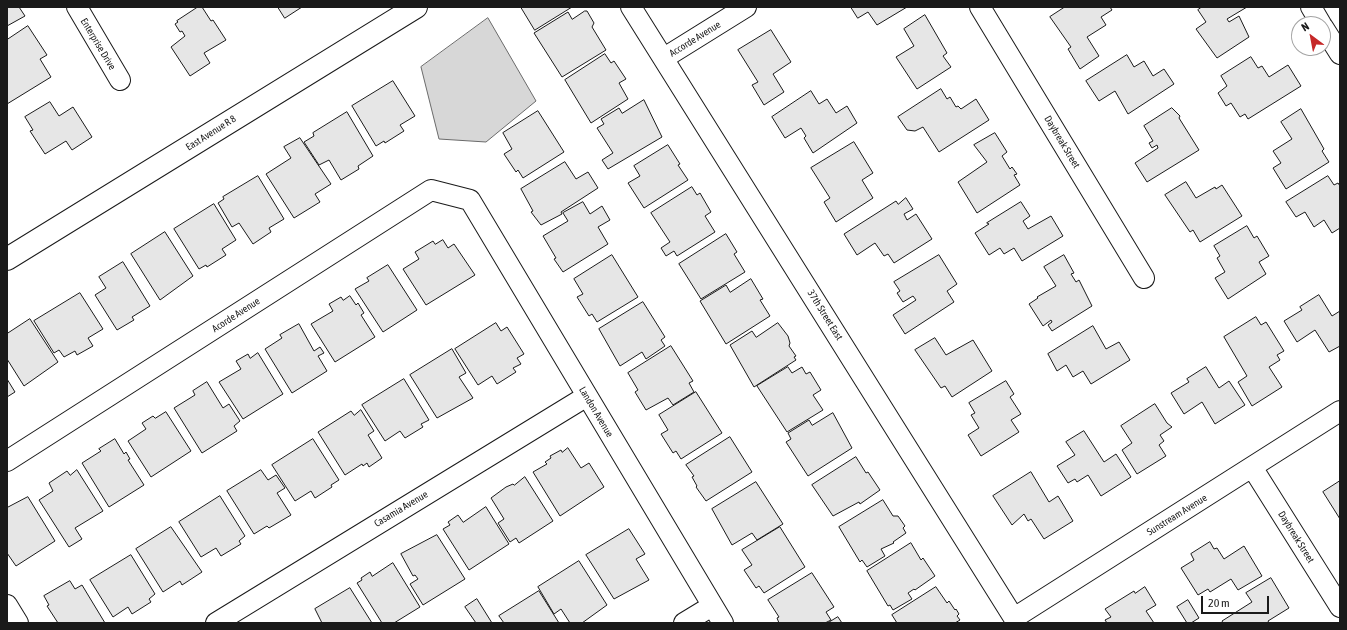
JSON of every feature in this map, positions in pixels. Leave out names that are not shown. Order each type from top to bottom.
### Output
[{"type":"street","name":"Enterprise Drive","points":[[77,7],[120,80]]},
{"type":"street","name":"East Avenue R 8","points":[[7,259],[416,7]]},
{"type":"street","name":"37th Street East","points":[[631,7],[1015,620]]},
{"type":"street","name":"Accorde Avenue","points":[[664,58],[746,7]]},
{"type":"street","name":"Daybreak Street","points":[[980,7],[1144,278]]},
{"type":"street","points":[[1311,7],[1316,16]]},
{"type":"street","points":[[1331,40],[1340,54]]},
{"type":"street","name":"Acorde Avenue","points":[[7,461],[431,190],[470,200]]},
{"type":"street","name":"Landon Avenue","points":[[470,200],[723,623]]},
{"type":"street","name":"Casamia Avenue","points":[[216,623],[587,396]]},
{"type":"street","name":"Sunstream Avenue","points":[[1015,620],[1340,411]]},
{"type":"street","name":"Daybreak Street","points":[[1252,467],[1340,608]]},
{"type":"street","points":[[7,605],[18,623]]},
{"type":"street","points":[[684,623],[712,606]]},
{"type":"shaded area","points":[[488,18],[536,101],[486,142],[439,139],[421,67]]},
{"type":"building","points":[[7,7],[19,7],[25,16],[7,26]]},
{"type":"building","points":[[198,7],[202,7],[211,21],[213,20],[226,40],[204,53],[210,63],[190,76],[171,47],[185,36],[182,31],[180,32],[175,24],[178,22],[177,21]]},
{"type":"building","points":[[278,7],[302,7],[285,18]]},
{"type":"building","points":[[521,7],[572,7],[535,30]]},
{"type":"building","points":[[851,7],[907,7],[877,25],[868,12],[858,18]]},
{"type":"building","points":[[1065,7],[1110,7],[1112,10],[1101,17],[1106,25],[1087,37],[1099,56],[1080,69],[1068,49],[1071,47],[1050,17]]},
{"type":"building","points":[[1202,7],[1247,7],[1227,19],[1229,22],[1239,16],[1249,37],[1217,58],[1196,29],[1206,22],[1198,10]]},
{"type":"building","points":[[587,11],[594,23],[592,27],[606,50],[562,77],[534,33],[568,12],[572,19]]},
{"type":"building","points":[[925,15],[947,53],[943,56],[951,67],[917,89],[896,57],[914,46],[904,29]]},
{"type":"building","points":[[28,26],[47,55],[40,59],[51,77],[7,104],[7,40]]},
{"type":"building","points":[[771,30],[791,62],[773,74],[784,92],[764,105],[752,85],[758,82],[738,50]]},
{"type":"building","points":[[605,54],[611,63],[614,61],[626,79],[619,83],[628,99],[591,123],[565,80]]},
{"type":"building","points":[[1127,55],[1134,67],[1144,61],[1153,76],[1164,69],[1174,84],[1128,114],[1115,91],[1099,101],[1086,81]]},
{"type":"building","points":[[1251,57],[1258,68],[1262,66],[1269,77],[1288,65],[1301,86],[1248,119],[1245,114],[1240,117],[1231,103],[1226,106],[1218,93],[1227,86],[1221,76]]},
{"type":"building","points":[[393,81],[415,116],[400,125],[404,131],[385,143],[384,141],[376,146],[352,106]]},
{"type":"building","points":[[941,89],[947,99],[950,97],[956,107],[958,106],[961,109],[976,99],[989,120],[939,152],[923,127],[915,131],[907,130],[898,117]]},
{"type":"building","points":[[811,91],[819,104],[827,99],[836,113],[847,106],[857,123],[813,153],[804,138],[806,136],[801,128],[785,138],[772,117]]},
{"type":"building","points":[[644,100],[662,137],[608,169],[602,160],[613,153],[597,128],[604,124],[601,119],[619,108],[622,113]]},
{"type":"building","points":[[50,102],[59,116],[73,107],[92,137],[72,150],[66,141],[45,154],[30,131],[33,130],[25,117]]},
{"type":"building","points":[[1172,108],[1180,116],[1179,118],[1199,150],[1147,182],[1135,163],[1158,148],[1157,145],[1152,148],[1149,143],[1153,141],[1144,126]]},
{"type":"building","points":[[1301,109],[1324,149],[1322,151],[1329,162],[1286,189],[1273,168],[1281,163],[1273,151],[1292,139],[1281,122]]},
{"type":"building","points":[[538,111],[564,152],[523,178],[518,170],[516,172],[504,154],[512,149],[503,133]]},
{"type":"building","points":[[347,112],[373,156],[358,166],[359,169],[341,180],[329,160],[319,165],[304,142],[314,136],[313,133]]},
{"type":"building","points":[[995,133],[1007,152],[1002,156],[1010,169],[1012,167],[1017,174],[1014,175],[1020,185],[977,213],[958,182],[987,162],[974,145]]},
{"type":"building","points":[[300,138],[331,184],[315,194],[320,202],[294,218],[266,174],[291,158],[284,147]]},
{"type":"building","points":[[854,142],[873,173],[862,180],[873,198],[836,222],[824,202],[830,198],[811,168]]},
{"type":"building","points":[[668,145],[680,164],[678,165],[688,180],[644,208],[628,183],[640,176],[634,166]]},
{"type":"building","points":[[565,162],[576,179],[588,172],[598,188],[561,212],[562,214],[541,225],[531,212],[533,211],[521,189]]},
{"type":"building","points":[[258,176],[284,219],[269,228],[271,232],[253,244],[239,223],[232,227],[218,203],[224,199],[223,197]]},
{"type":"building","points":[[1328,176],[1334,185],[1338,183],[1340,186],[1340,228],[1332,233],[1324,220],[1314,227],[1305,212],[1296,217],[1286,202]]},
{"type":"building","points":[[1186,182],[1196,198],[1215,187],[1216,189],[1222,185],[1242,216],[1200,242],[1193,230],[1190,232],[1165,195]]},
{"type":"building","points":[[692,187],[697,195],[700,193],[711,212],[705,216],[715,232],[677,256],[674,251],[666,256],[661,248],[670,242],[651,213]]},
{"type":"building","points":[[906,198],[913,209],[904,214],[907,220],[916,214],[932,239],[894,263],[888,254],[884,256],[875,243],[857,255],[844,234],[896,201],[898,204]]},
{"type":"building","points":[[583,202],[590,214],[602,206],[610,220],[598,227],[608,244],[563,272],[554,259],[556,258],[543,236],[568,221],[563,213]]},
{"type":"building","points":[[1021,202],[1030,216],[1023,221],[1028,229],[1051,216],[1063,236],[1022,261],[1014,248],[1004,254],[1000,248],[989,255],[975,233],[989,224],[987,223]]},
{"type":"building","points":[[214,204],[236,240],[222,249],[226,255],[207,267],[206,265],[199,269],[174,229]]},
{"type":"building","points":[[1247,226],[1254,238],[1257,236],[1269,256],[1259,262],[1266,274],[1228,299],[1215,278],[1225,272],[1217,258],[1220,256],[1214,246]]},
{"type":"building","points":[[165,232],[193,276],[160,300],[131,254]]},
{"type":"building","points":[[726,234],[737,252],[734,254],[745,272],[701,299],[679,264]]},
{"type":"building","points":[[443,240],[448,248],[454,244],[475,275],[426,305],[403,269],[419,259],[415,252],[433,241],[435,244]]},
{"type":"building","points":[[612,255],[638,297],[597,322],[592,314],[589,316],[577,297],[583,294],[574,279]]},
{"type":"building","points":[[939,255],[957,284],[947,291],[954,302],[905,334],[893,315],[916,300],[913,296],[903,302],[897,293],[900,291],[894,282]]},
{"type":"building","points":[[1064,255],[1074,273],[1071,274],[1076,282],[1079,280],[1092,306],[1052,331],[1048,325],[1052,322],[1051,320],[1043,326],[1029,304],[1038,298],[1037,297],[1056,286],[1044,267]]},
{"type":"building","points":[[123,262],[150,306],[132,317],[134,320],[117,330],[95,295],[106,288],[99,277]]},
{"type":"building","points":[[388,265],[417,310],[383,332],[355,289],[369,281],[367,278]]},
{"type":"building","points":[[751,279],[763,299],[760,300],[770,316],[726,344],[700,301],[726,285],[730,292]]},
{"type":"building","points":[[80,293],[103,329],[88,338],[93,346],[77,355],[75,351],[64,357],[59,350],[54,353],[34,321]]},
{"type":"building","points":[[1319,295],[1332,316],[1340,311],[1340,346],[1329,352],[1315,330],[1297,342],[1284,321],[1302,310],[1300,307]]},
{"type":"building","points":[[350,296],[356,305],[358,303],[364,313],[361,315],[375,337],[335,362],[311,324],[333,311],[329,304],[341,297],[343,300]]},
{"type":"building","points":[[643,302],[665,337],[661,340],[665,346],[646,359],[642,352],[620,366],[599,329]]},
{"type":"building","points":[[1256,317],[1261,325],[1266,322],[1284,351],[1277,355],[1280,360],[1269,367],[1282,387],[1252,406],[1238,382],[1247,376],[1224,337]]},
{"type":"building","points":[[30,319],[58,362],[24,386],[7,359],[7,334]]},
{"type":"building","points":[[496,323],[501,331],[507,327],[524,354],[517,358],[521,364],[513,368],[516,372],[497,384],[492,376],[478,385],[455,349]]},
{"type":"building","points":[[778,323],[788,336],[790,343],[789,346],[796,356],[794,357],[796,360],[754,387],[730,345],[752,331],[756,337]]},
{"type":"building","points":[[299,324],[314,351],[320,347],[324,353],[318,356],[327,371],[292,393],[265,349],[282,338],[280,335]]},
{"type":"building","points":[[1093,326],[1106,349],[1119,342],[1130,360],[1091,384],[1083,371],[1073,377],[1066,365],[1057,371],[1048,354]]},
{"type":"building","points":[[935,338],[946,355],[973,340],[992,371],[952,397],[945,386],[941,388],[915,350]]},
{"type":"building","points":[[671,346],[693,381],[689,383],[694,392],[673,405],[668,398],[646,410],[635,392],[638,390],[628,373]]},
{"type":"building","points":[[452,349],[466,373],[459,377],[473,398],[437,418],[410,375]]},
{"type":"building","points":[[258,353],[283,394],[243,419],[219,382],[241,369],[236,361],[248,354],[250,358]]},
{"type":"building","points":[[788,367],[792,373],[802,367],[806,374],[810,372],[821,390],[813,395],[823,410],[787,432],[757,386]]},
{"type":"building","points":[[1206,367],[1219,388],[1229,381],[1245,405],[1215,424],[1202,402],[1184,414],[1171,393],[1189,382],[1187,379]]},
{"type":"building","points":[[7,379],[15,392],[7,397]]},
{"type":"building","points":[[404,379],[429,420],[421,424],[423,427],[405,438],[400,431],[385,441],[362,405]]},
{"type":"building","points":[[1006,381],[1014,394],[1010,397],[1021,414],[1011,420],[1019,432],[981,456],[968,435],[979,428],[971,415],[975,413],[969,403]]},
{"type":"building","points":[[207,382],[223,408],[229,404],[240,421],[234,426],[237,431],[202,453],[174,408],[195,395],[193,391]]},
{"type":"building","points":[[696,392],[722,433],[681,459],[676,451],[673,453],[661,434],[668,430],[659,415]]},
{"type":"building","points":[[1155,404],[1167,423],[1172,427],[1160,435],[1164,441],[1159,445],[1166,456],[1137,474],[1122,450],[1132,443],[1121,426]]},
{"type":"building","points":[[361,410],[374,431],[368,435],[382,458],[369,467],[367,463],[363,466],[362,464],[345,475],[318,432],[351,411],[354,415]]},
{"type":"building","points":[[166,412],[191,451],[151,477],[128,441],[146,429],[142,423],[153,416],[155,418]]},
{"type":"building","points":[[833,413],[852,448],[808,476],[786,442],[791,439],[788,433],[809,420],[812,425]]},
{"type":"building","points":[[1084,431],[1104,462],[1116,454],[1131,477],[1101,496],[1088,475],[1077,482],[1075,479],[1068,483],[1057,466],[1075,455],[1066,442]]},
{"type":"building","points":[[730,437],[752,472],[706,501],[696,487],[697,486],[692,477],[694,476],[686,465]]},
{"type":"building","points":[[115,439],[124,454],[126,452],[130,459],[128,460],[144,485],[109,507],[82,463],[101,451],[99,449]]},
{"type":"building","points":[[313,439],[339,480],[331,485],[332,487],[315,498],[311,491],[295,501],[272,465]]},
{"type":"building","points":[[568,448],[581,468],[589,463],[604,487],[560,516],[533,472],[547,464],[545,462],[551,458],[550,456],[561,450],[562,452]]},
{"type":"building","points":[[856,457],[866,473],[868,472],[880,490],[860,504],[859,502],[833,516],[812,485]]},
{"type":"building","points":[[77,470],[103,511],[75,528],[82,539],[69,547],[39,500],[53,491],[49,483],[67,471],[70,475]]},
{"type":"building","points":[[261,470],[268,480],[276,475],[285,488],[277,493],[291,515],[269,528],[267,526],[254,534],[227,491]]},
{"type":"building","points":[[1031,472],[1049,502],[1058,496],[1073,521],[1044,539],[1031,519],[1028,521],[1024,514],[1012,525],[993,496]]},
{"type":"building","points":[[525,477],[553,521],[519,543],[516,538],[510,542],[498,523],[504,519],[491,498],[506,487],[513,484],[514,485]]},
{"type":"building","points":[[1340,481],[1340,519],[1323,492]]},
{"type":"building","points":[[756,482],[783,524],[757,540],[752,533],[732,545],[712,509]]},
{"type":"building","points":[[220,496],[245,536],[239,541],[241,544],[221,556],[216,548],[201,557],[179,522]]},
{"type":"building","points":[[28,497],[55,541],[16,566],[7,553],[7,508]]},
{"type":"building","points":[[883,500],[893,516],[898,516],[905,526],[903,528],[906,533],[893,542],[894,543],[881,549],[885,556],[867,567],[862,560],[860,562],[839,527]]},
{"type":"building","points":[[486,507],[509,544],[469,570],[443,529],[450,525],[448,522],[458,515],[463,522]]},
{"type":"building","points":[[171,527],[202,572],[182,585],[180,581],[163,592],[136,549]]},
{"type":"building","points":[[780,527],[805,567],[764,593],[759,586],[756,588],[744,570],[752,565],[742,550]]},
{"type":"building","points":[[629,529],[645,554],[636,559],[649,580],[614,599],[586,555]]},
{"type":"building","points":[[437,535],[465,579],[423,605],[410,584],[418,579],[415,575],[413,576],[401,554]]},
{"type":"building","points":[[1210,542],[1214,549],[1217,548],[1224,559],[1244,546],[1262,576],[1238,590],[1231,579],[1210,592],[1208,589],[1198,595],[1181,568],[1194,560],[1191,554]]},
{"type":"building","points":[[911,543],[921,560],[923,558],[935,576],[908,593],[912,599],[893,610],[890,605],[888,606],[867,571]]},
{"type":"building","points":[[131,555],[155,594],[149,599],[151,602],[132,614],[128,607],[113,617],[90,580]]},
{"type":"building","points":[[579,561],[607,605],[582,623],[570,623],[561,609],[554,614],[538,587]]},
{"type":"building","points":[[393,563],[420,607],[394,623],[382,623],[357,583],[362,580],[361,578],[370,572],[372,576]]},
{"type":"building","points":[[812,573],[834,607],[826,612],[831,620],[825,623],[779,623],[777,618],[779,617],[768,600]]},
{"type":"building","points":[[1271,578],[1289,608],[1268,621],[1269,623],[1223,623],[1222,621],[1252,602],[1246,593]]},
{"type":"building","points":[[70,581],[75,589],[82,585],[105,623],[58,623],[47,606],[49,605],[44,596]]},
{"type":"building","points":[[936,587],[947,603],[949,601],[955,610],[956,609],[959,614],[957,616],[960,620],[955,623],[897,623],[892,615]]},
{"type":"building","points":[[1145,587],[1156,605],[1146,611],[1154,623],[1107,623],[1105,620],[1111,617],[1105,609],[1134,591],[1135,593]]},
{"type":"building","points":[[350,588],[372,623],[322,623],[315,609]]},
{"type":"building","points":[[539,591],[559,623],[504,623],[499,616]]},
{"type":"building","points":[[477,599],[492,623],[476,623],[465,607]]},
{"type":"building","points":[[1188,600],[1199,618],[1191,623],[1187,623],[1177,607]]},
{"type":"building","points":[[838,617],[842,623],[828,623]]}]
